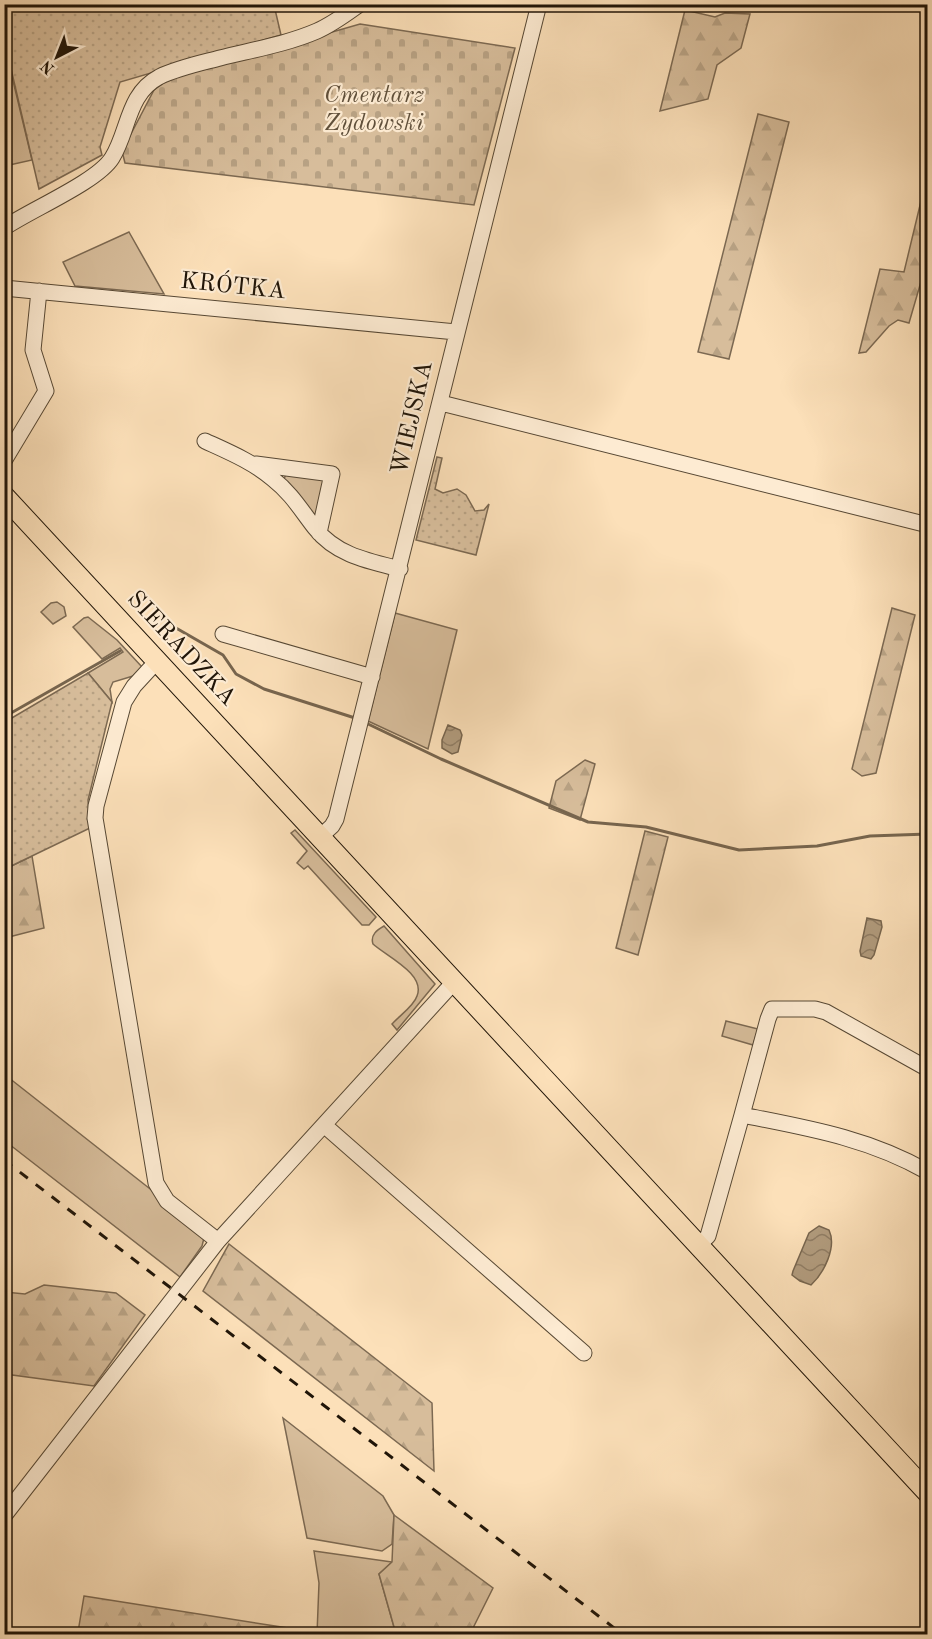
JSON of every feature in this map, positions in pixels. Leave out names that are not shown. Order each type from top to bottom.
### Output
[{"type":"main road","name":"SIERADZKA","points":[[4,496],[927,1493]]},
{"type":"street","points":[[4,228],[21,216],[75,187],[106,165],[115,153],[137,95],[160,77],[297,38],[338,20],[360,4]]},
{"type":"street","name":"WIEJSKA","points":[[320,837],[336,819],[539,4]]},
{"type":"street","name":"KRÓTKA","points":[[4,288],[456,332]]},
{"type":"street","points":[[4,461],[46,391],[33,350],[39,291]]},
{"type":"street","points":[[441,403],[927,525]]},
{"type":"street","points":[[206,441],[253,464],[290,493],[319,533],[341,550],[353,556],[400,569]]},
{"type":"street","points":[[253,464],[332,474],[319,533]]},
{"type":"street","points":[[223,634],[372,677]]},
{"type":"street","points":[[157,661],[134,686],[123,705],[96,806],[96,818],[156,1183],[167,1201],[218,1241]]},
{"type":"street","points":[[4,1516],[218,1241],[454,982]]},
{"type":"street","points":[[698,1246],[708,1236],[772,1010],[815,1009],[826,1012],[927,1069]]},
{"type":"street","points":[[742,1115],[867,1143],[905,1159],[927,1172]]},
{"type":"street","points":[[324,1125],[584,1353]]},
{"type":"green space","points":[[4,5],[274,5],[281,35],[120,82],[100,147],[102,155],[39,189],[5,43]]},
{"type":"green space","points":[[685,10],[715,17],[725,13],[750,14],[741,48],[717,65],[708,99],[660,111]]},
{"type":"green space","name":"Cmentarz Żydowski","points":[[360,24],[515,48],[474,205],[125,163],[122,151],[154,90],[169,79]]},
{"type":"green space","points":[[4,43],[32,160],[5,166],[4,166]]},
{"type":"green space","points":[[758,114],[789,122],[729,359],[698,352]]},
{"type":"green space","points":[[927,176],[927,261],[909,323],[898,320],[889,326],[866,352],[859,353],[880,269],[904,272]]},
{"type":"green space","points":[[129,232],[164,294],[75,286],[63,262]]},
{"type":"green space","points":[[437,457],[442,458],[435,489],[443,493],[457,489],[466,495],[475,511],[484,510],[489,504],[476,555],[416,540]]},
{"type":"green space","points":[[286,474],[318,477],[324,481],[317,519],[284,479]]},
{"type":"green space","points":[[57,602],[64,607],[66,616],[53,624],[41,612],[51,603]]},
{"type":"green space","points":[[892,608],[915,615],[876,773],[862,776],[852,769]]},
{"type":"green space","points":[[395,613],[457,630],[428,749],[368,721]]},
{"type":"green space","points":[[88,617],[117,640],[142,667],[133,676],[113,682],[110,689],[112,702],[88,673],[123,652],[120,648],[102,659],[73,627]]},
{"type":"green space","points":[[88,673],[112,702],[88,800],[90,828],[5,869],[5,722]]},
{"type":"green space","points":[[585,760],[595,764],[580,820],[549,808],[556,781]]},
{"type":"green space","points":[[295,830],[376,917],[369,925],[362,925],[308,866],[304,869],[297,863],[307,851],[291,833]]},
{"type":"green space","points":[[645,831],[668,837],[638,955],[616,948]]},
{"type":"green space","points":[[32,856],[44,928],[5,938],[5,869]]},
{"type":"green space","points":[[384,926],[435,984],[397,1030],[392,1024],[413,1003],[418,988],[416,980],[403,966],[373,944],[373,935]]},
{"type":"green space","points":[[726,1021],[758,1029],[753,1045],[722,1036]]},
{"type":"green space","points":[[4,1074],[154,1192],[204,1238],[202,1246],[180,1277],[5,1141]]},
{"type":"green space","points":[[229,1244],[432,1403],[434,1471],[203,1291]]},
{"type":"green space","points":[[44,1285],[116,1293],[145,1315],[94,1386],[5,1374],[5,1292],[25,1294]]},
{"type":"green space","points":[[283,1418],[383,1496],[394,1515],[392,1544],[382,1551],[307,1538]]},
{"type":"green space","points":[[394,1515],[493,1588],[470,1634],[396,1634],[379,1574],[392,1562]]},
{"type":"green space","points":[[314,1551],[392,1562],[379,1574],[396,1634],[317,1634],[319,1583]]},
{"type":"green space","points":[[84,1596],[307,1631],[307,1634],[97,1634],[78,1632]]},
{"type":"water","points":[[448,725],[460,730],[462,735],[458,752],[452,754],[442,748],[442,740]]},
{"type":"water","points":[[867,918],[881,921],[882,927],[871,959],[861,956],[860,951]]},
{"type":"water","points":[[819,1226],[829,1230],[830,1252],[825,1267],[811,1285],[792,1275],[809,1233]]},
{"type":"waterway","points":[[176,628],[223,655],[236,674],[264,689],[355,718]]},
{"type":"waterway","points":[[4,717],[120,651]]},
{"type":"waterway","points":[[366,723],[441,759],[588,822],[646,827],[739,850],[817,846],[870,836],[928,834]]},
{"type":"railway","points":[[4,1160],[622,1634]]}]
